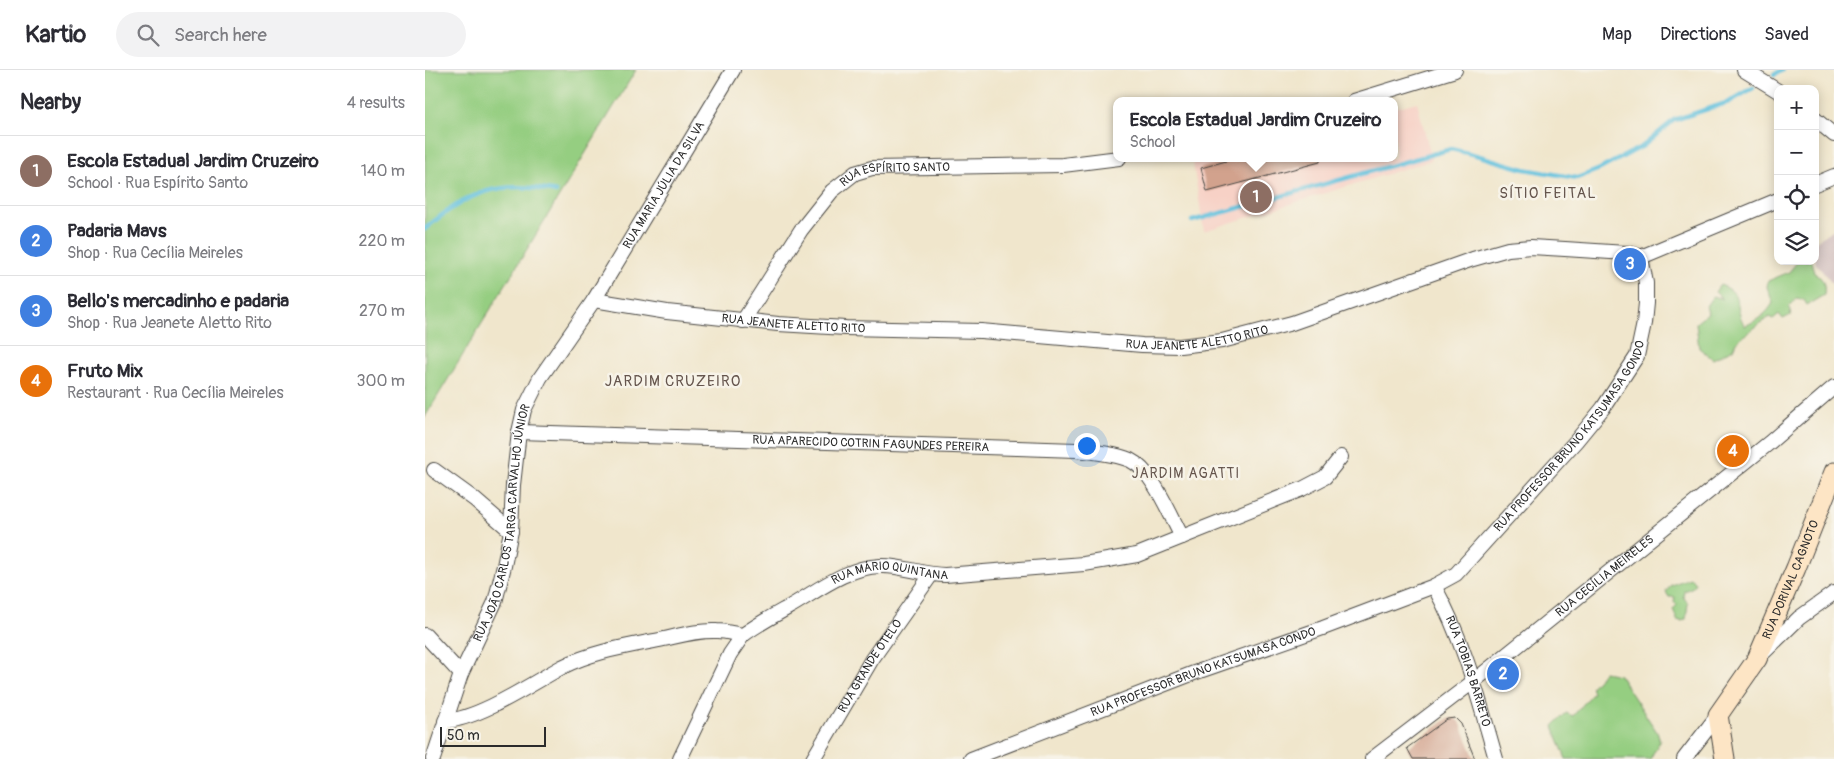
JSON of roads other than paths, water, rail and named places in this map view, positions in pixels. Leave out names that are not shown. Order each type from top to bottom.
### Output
[{"type":"street","name":"RUA MARIA JÚLIA DA SILVA","points":[[594,300],[733,70]]},
{"type":"street","points":[[1367,97],[1455,70]]},
{"type":"street","points":[[1744,70],[1774,89]]},
{"type":"street","points":[[1819,122],[1834,135]]},
{"type":"street","name":"RUA ESPÍRITO SANTO","points":[[743,321],[801,230],[832,191],[855,173],[872,168],[1063,165],[1113,159]]},
{"type":"street","points":[[1819,182],[1834,176]]},
{"type":"street","points":[[1641,257],[1774,202]]},
{"type":"street","name":"RUA JEANETE ALETTO RITO","points":[[594,300],[667,312],[743,321],[846,328],[981,331],[1142,345],[1180,346],[1222,341],[1292,323],[1473,259],[1508,249],[1531,247],[1557,248],[1616,252],[1641,257]]},
{"type":"street","name":"RUA PROFESSOR BRUNO KATSUMASA GONDO","points":[[1434,586],[1456,574],[1576,441],[1603,408],[1637,356],[1646,303],[1646,283],[1641,257]]},
{"type":"street","name":"RUA JOÃO CARLOS TARGA CARVALHO JÚNIOR","points":[[433,759],[461,674],[495,602],[511,531],[513,485],[519,432],[524,410],[540,378],[594,300]]},
{"type":"street","name":"RUA CECÍLIA MEIRELES","points":[[1372,759],[1474,681],[1834,387]]},
{"type":"street","name":"RUA APARECIDO COTRIN FAGUNDES PEREIRA","points":[[519,432],[1067,450],[1109,454],[1130,460],[1141,468],[1152,481],[1182,537]]},
{"type":"street","name":"RUA MÁRIO QUINTANA","points":[[743,635],[763,621],[829,583],[857,570],[881,566],[931,575],[1074,565],[1116,560],[1137,555],[1302,489],[1325,477],[1341,457]]},
{"type":"street","points":[[434,470],[474,499],[511,531]]},
{"type":"street","name":"RUA DORIVAL CAGNOTO","points":[[1717,715],[1757,659],[1834,472]]},
{"type":"street","name":"RUA GRANDE OTELO","points":[[813,759],[872,659],[931,575]]},
{"type":"street","name":"RUA TOBIAS BARRETO","points":[[1434,586],[1448,612],[1474,681],[1496,759]]},
{"type":"street","name":"RUA PROFESSOR BRUNO KATSUMASA CONDO","points":[[971,759],[1194,672],[1323,628],[1434,586]]},
{"type":"street","points":[[1757,659],[1799,618],[1834,594]]},
{"type":"street","points":[[445,721],[455,720],[495,703],[564,666],[610,650],[696,632],[717,631],[743,635],[730,654],[680,759]]},
{"type":"street","points":[[425,635],[461,674]]},
{"type":"street","points":[[1684,759],[1717,715]]},
{"type":"street","points":[[1717,715],[1725,759]]},
{"type":"waterway","points":[[1774,75],[1782,70]]},
{"type":"waterway","points":[[1192,221],[1451,149],[1524,169],[1577,178],[1600,169],[1643,146],[1674,120],[1729,102],[1753,88]]},
{"type":"waterway","points":[[425,229],[455,206],[485,192],[501,188],[518,187],[556,192]]},
{"type":"place","name":"Escola Estadual Jardim Cruzeiro","points":[[1256,197]]},
{"type":"place","name":"Bello's mercadinho e padaria","points":[[1630,264]]},
{"type":"place","name":"Fruto Mix","points":[[1733,451]]},
{"type":"place","name":"Padaria Mavs","points":[[1503,674]]},
{"type":"district","name":"SÍTIO FEITAL","points":[[1548,193]]},
{"type":"district","name":"JARDIM CRUZEIRO","points":[[673,381]]},
{"type":"district","name":"JARDIM AGATTI","points":[[1186,473]]}]
